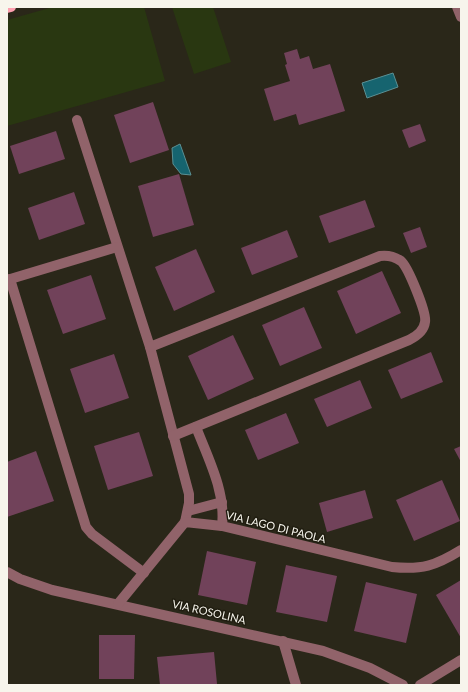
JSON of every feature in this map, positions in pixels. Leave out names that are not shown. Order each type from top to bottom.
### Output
[{"type":"main road","points":[[7,8],[11,7]]},
{"type":"street","points":[[457,7],[461,17]]},
{"type":"street","points":[[77,120],[150,347],[188,494],[188,512],[185,522],[118,604]]},
{"type":"street","points":[[117,247],[9,279],[86,527],[92,534],[144,573]]},
{"type":"street","points":[[150,347],[376,257],[384,256],[393,257],[402,262],[406,268],[425,314],[425,323],[421,332],[398,345],[173,436]]},
{"type":"street","points":[[196,426],[218,485],[222,502],[222,526]]},
{"type":"street","points":[[188,512],[222,502]]},
{"type":"street","name":"VIA LAGO DI PAOLA","points":[[185,522],[222,526],[392,568],[423,568],[448,558],[461,550]]},
{"type":"street","name":"VIA ROSOLINA","points":[[7,572],[20,579],[46,588],[283,641],[347,659],[370,668],[403,685]]},
{"type":"street","points":[[283,641],[296,685]]},
{"type":"street","points":[[420,685],[461,660]]},
{"type":"green space","points":[[53,7],[144,7],[165,81],[7,126],[7,20]]},
{"type":"green space","points":[[172,7],[213,7],[231,62],[194,74]]},
{"type":"water","points":[[393,73],[398,87],[367,98],[362,83]]},
{"type":"water","points":[[180,144],[191,175],[181,174],[173,164],[172,148]]},
{"type":"building","points":[[297,49],[300,59],[309,56],[313,69],[330,64],[345,111],[299,125],[296,114],[274,121],[264,89],[290,81],[285,65],[287,64],[284,53]]},
{"type":"building","points":[[153,102],[169,150],[130,163],[114,115]]},
{"type":"building","points":[[420,124],[426,141],[409,148],[402,130]]},
{"type":"building","points":[[56,131],[65,159],[19,174],[10,146]]},
{"type":"building","points":[[179,174],[194,225],[153,237],[138,186]]},
{"type":"building","points":[[74,192],[85,224],[39,240],[28,208]]},
{"type":"building","points":[[365,200],[375,227],[329,243],[319,216]]},
{"type":"building","points":[[420,227],[427,247],[411,253],[403,233]]},
{"type":"building","points":[[287,230],[298,257],[252,275],[241,248]]},
{"type":"building","points":[[196,249],[215,292],[174,311],[155,267]]},
{"type":"building","points":[[382,271],[401,313],[356,334],[337,291]]},
{"type":"building","points":[[91,275],[106,319],[63,334],[47,290]]},
{"type":"building","points":[[304,307],[322,348],[280,366],[262,325]]},
{"type":"building","points":[[233,335],[254,379],[208,400],[188,356]]},
{"type":"building","points":[[431,352],[443,382],[401,399],[388,370]]},
{"type":"building","points":[[114,354],[129,398],[85,413],[70,369]]},
{"type":"building","points":[[360,380],[372,408],[327,427],[314,399]]},
{"type":"building","points":[[286,413],[299,443],[258,460],[245,430]]},
{"type":"building","points":[[139,432],[153,476],[108,490],[94,446]]},
{"type":"building","points":[[461,446],[461,462],[454,449]]},
{"type":"building","points":[[36,451],[54,501],[7,517],[7,462]]},
{"type":"building","points":[[442,480],[460,521],[414,541],[396,500]]},
{"type":"building","points":[[365,490],[373,518],[327,532],[319,503]]},
{"type":"building","points":[[207,551],[256,562],[247,605],[198,595]]},
{"type":"building","points":[[286,565],[337,576],[327,622],[276,612]]},
{"type":"building","points":[[461,580],[461,638],[436,595]]},
{"type":"building","points":[[366,582],[417,594],[406,643],[354,631]]},
{"type":"building","points":[[99,635],[135,635],[134,679],[99,679]]},
{"type":"building","points":[[214,652],[217,684],[160,685],[157,657]]}]
